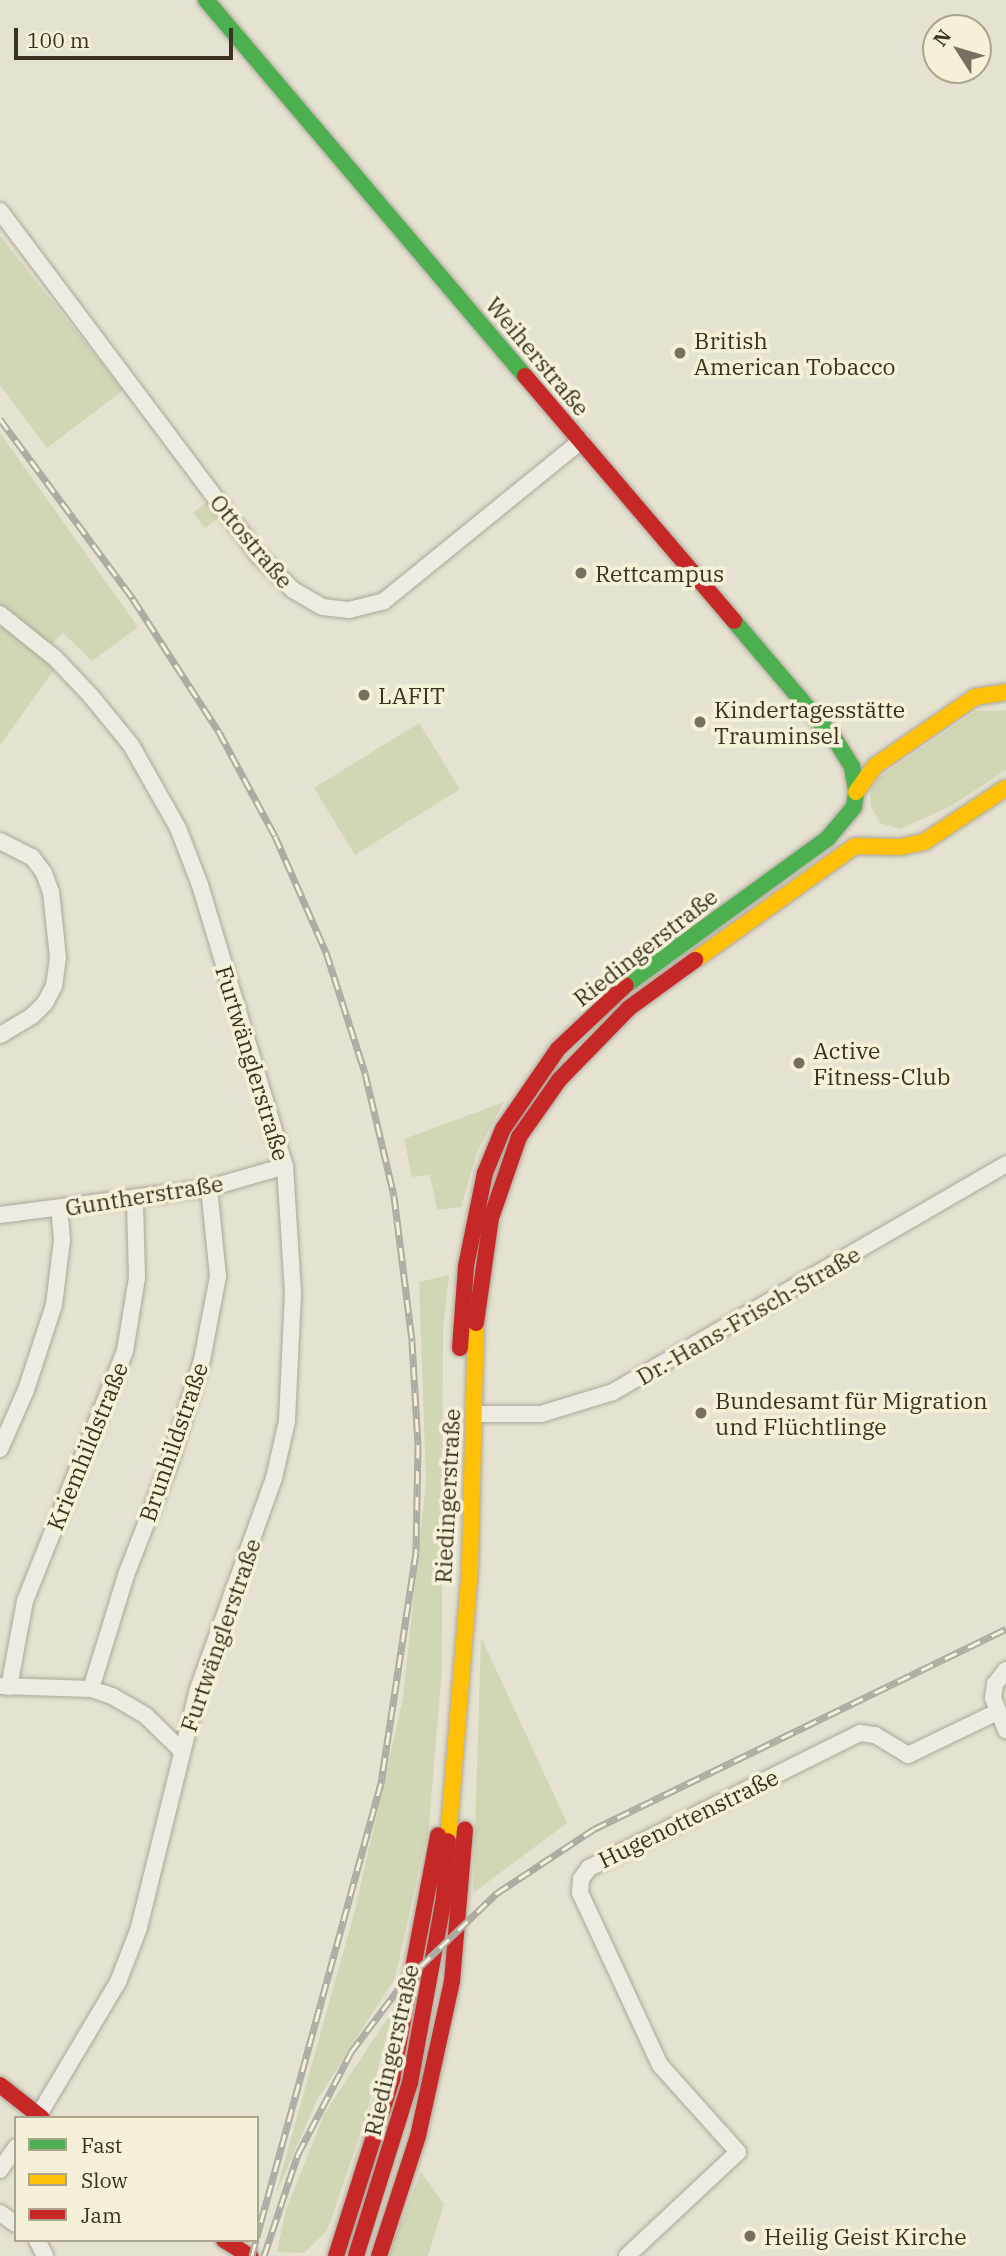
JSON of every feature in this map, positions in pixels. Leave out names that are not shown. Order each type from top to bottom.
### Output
[{"type":"main road","name":"Weiherstraße","points":[[205,0],[836,741]]},
{"type":"main road","points":[[856,790],[875,766],[897,750],[975,698],[1003,692]]},
{"type":"main road","points":[[836,741],[866,754],[897,750]]},
{"type":"main road","points":[[836,741],[852,767],[856,790],[854,807],[864,832],[879,844]]},
{"type":"main road","points":[[828,838],[844,792],[845,773],[836,741]]},
{"type":"main road","name":"Riedingerstraße","points":[[356,2256],[398,2131],[422,2031],[444,1897],[456,1760],[465,1598],[470,1565],[474,1413],[484,1257],[502,1179],[519,1138],[559,1080],[653,989],[702,953],[837,856],[855,846],[879,844],[900,847],[924,842],[1006,788]]},
{"type":"main road","name":"Riedingerstraße","points":[[465,1598],[458,1563],[460,1322],[473,1214],[485,1172],[503,1129],[558,1049],[606,1000],[828,838],[854,807]]},
{"type":"main road","points":[[702,953],[722,915]]},
{"type":"main road","points":[[325,2256],[337,2249],[392,2079],[456,1760]]},
{"type":"main road","points":[[379,2256],[418,2136],[452,1981],[466,1843],[456,1760]]},
{"type":"main road","points":[[0,2085],[38,2116]]},
{"type":"main road","points":[[227,2242],[244,2253]]},
{"type":"street","name":"Ottostraße","points":[[0,211],[258,555],[285,584],[323,607],[361,609],[408,586],[581,442]]},
{"type":"street","name":"Furtwänglerstraße","points":[[0,614],[55,658],[131,745],[178,828],[201,885],[285,1166],[293,1293],[287,1421],[274,1478],[198,1689],[181,1750],[156,1870],[118,1982],[40,2116]]},
{"type":"street","points":[[0,1035],[32,1016],[45,1003],[54,986],[58,958],[55,918],[44,873],[32,857],[1,841]]},
{"type":"street","name":"Dr.-Hans-Frisch-Straße","points":[[474,1413],[541,1414],[613,1392],[1006,1164]]},
{"type":"street","name":"Guntherstraße","points":[[0,1214],[209,1188],[285,1166]]},
{"type":"street","name":"Brunhildstraße","points":[[91,1689],[125,1575],[170,1462],[202,1360],[218,1276],[209,1188]]},
{"type":"street","name":"Kriemhildstraße","points":[[4,1686],[24,1601],[125,1351],[137,1278],[135,1199]]},
{"type":"street","points":[[0,1449],[31,1377],[54,1305],[62,1240],[59,1208]]},
{"type":"street","points":[[1006,1670],[995,1684],[997,1712],[1006,1730]]},
{"type":"street","name":"Furtwänglerstraße","points":[[4,1686],[91,1689],[129,1704],[181,1750]]},
{"type":"street","name":"Hugenottenstraße","points":[[627,2256],[738,2152],[660,2065],[580,1893],[581,1879],[589,1868],[860,1733],[875,1735],[908,1755],[997,1712]]},
{"type":"street","points":[[0,2170],[14,2150]]},
{"type":"green space","points":[[0,236],[123,390],[47,448],[0,385]]},
{"type":"green space","points":[[0,433],[138,627],[92,661],[63,633],[46,650],[59,663],[0,745]]},
{"type":"green space","points":[[208,501],[220,517],[205,528],[193,513]]},
{"type":"green space","points":[[1006,710],[1006,770],[951,806],[900,829],[880,823],[871,807],[870,790],[880,777],[976,711]]},
{"type":"green space","points":[[419,723],[460,789],[355,855],[314,788]]},
{"type":"green space","points":[[504,1102],[477,1152],[461,1207],[437,1210],[430,1175],[412,1177],[404,1139]]},
{"type":"green space","points":[[449,1275],[443,1329],[442,1669],[429,1825],[395,1978],[317,2100],[275,2196],[354,1914],[403,1698],[426,1481],[419,1282]]},
{"type":"green space","points":[[481,1637],[567,1823],[473,1893]]},
{"type":"green space","points":[[393,2010],[364,2123],[327,2231],[304,2253],[277,2252],[286,2210],[324,2114]]},
{"type":"green space","points":[[421,2172],[444,2204],[428,2256],[387,2256]]},
{"type":"railway","points":[[0,419],[133,599],[219,732],[275,836],[326,952],[365,1073],[394,1196],[412,1341],[418,1445],[416,1552],[381,1783],[259,2230]]},
{"type":"railway","points":[[264,2256],[298,2154],[351,2052],[402,1984],[497,1893],[594,1829],[1006,1629]]},
{"type":"railway","points":[[252,2256],[256,2242]]},
{"type":"traffic: fast","points":[[206,0],[525,376]]},
{"type":"traffic: fast","points":[[734,621],[836,741],[852,767],[856,790]]},
{"type":"traffic: fast","points":[[626,985],[828,838],[854,807],[856,792]]},
{"type":"traffic: slow","points":[[856,792],[875,766],[975,697],[1006,692]]},
{"type":"traffic: slow","points":[[695,960],[855,846],[900,847],[924,842],[1006,788]]},
{"type":"traffic: slow","points":[[448,1841],[470,1565],[476,1323]]},
{"type":"traffic: jam","points":[[525,376],[734,621]]},
{"type":"traffic: jam","points":[[476,1323],[491,1218],[519,1137],[559,1080],[629,1008],[695,960]]},
{"type":"traffic: jam","points":[[460,1348],[466,1266],[485,1173],[503,1129],[558,1049],[626,985]]},
{"type":"traffic: jam","points":[[379,2256],[418,2136],[452,1981],[465,1830]]},
{"type":"traffic: jam","points":[[336,2256],[392,2079],[438,1835]]},
{"type":"traffic: jam","points":[[356,2256],[410,2083],[444,1897],[448,1841]]},
{"type":"traffic: jam","points":[[0,2085],[39,2116]]},
{"type":"traffic: jam","points":[[227,2242],[250,2256]]},
{"type":"place","name":"British American Tobacco","points":[[680,353]]},
{"type":"place","name":"Rettcampus","points":[[581,573]]},
{"type":"place","name":"LAFIT","points":[[364,695]]},
{"type":"place","name":"Kindertagesstätte Trauminsel","points":[[700,722]]},
{"type":"place","name":"Active Fitness-Club","points":[[799,1063]]},
{"type":"place","name":"Bundesamt für Migration und Flüchtlinge","points":[[701,1413]]},
{"type":"place","name":"Heilig Geist Kirche","points":[[750,2236]]}]
